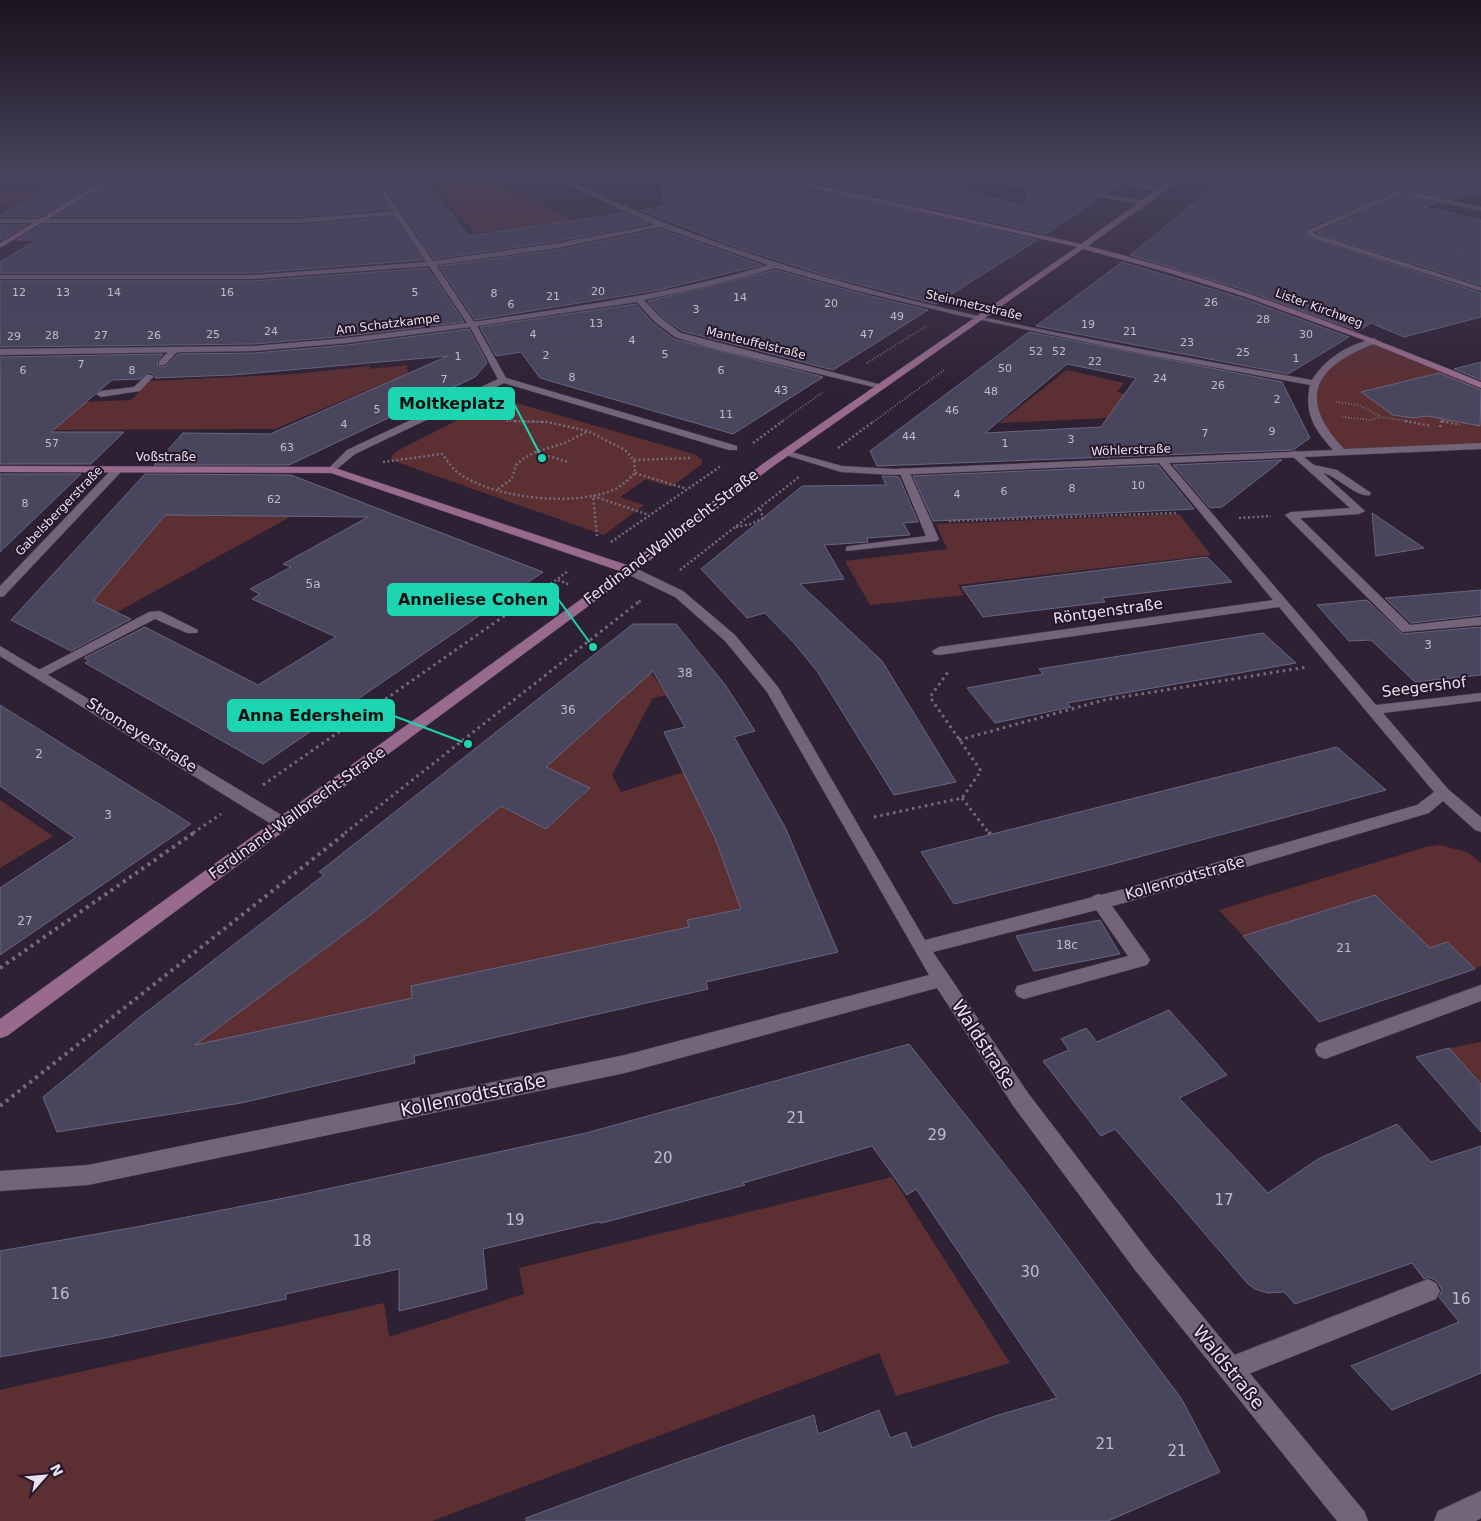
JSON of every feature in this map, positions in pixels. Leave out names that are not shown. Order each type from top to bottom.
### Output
[{"type":"street","points":[[420,247],[472,324],[503,380]]},
{"type":"street","points":[[0,277],[252,277],[369,270],[546,247]]},
{"type":"street","name":"Steinmetzstraße","points":[[718,247],[773,266],[892,299],[1085,341],[1313,383]]},
{"type":"street","name":"Ferdinand-Wallbrecht-Straße","points":[[0,1030],[784,454],[1081,247]]},
{"type":"street","name":"Lister Kirchweg","points":[[1081,247],[1176,273],[1374,341],[1481,385]]},
{"type":"street","points":[[1346,247],[1481,289]]},
{"type":"street","name":"Am Schatzkampe","points":[[0,352],[174,351],[290,346],[472,324],[640,300],[716,284],[773,266]]},
{"type":"street","name":"Manteuffelstraße","points":[[640,300],[658,320],[678,335],[714,346],[879,387]]},
{"type":"street","points":[[1341,452],[1330,442],[1314,419],[1313,383],[1324,368],[1341,354],[1374,341]]},
{"type":"street","points":[[162,363],[174,351]]},
{"type":"street","points":[[101,394],[137,389],[150,376]]},
{"type":"street","points":[[332,470],[351,452],[503,380],[733,448]]},
{"type":"street","name":"Wöhlerstraße","points":[[784,454],[841,469],[904,472],[1481,446]]},
{"type":"street","points":[[1291,514],[1360,511],[1296,454]]},
{"type":"street","points":[[1162,461],[1371,710],[1443,792],[1481,826]]},
{"type":"street","points":[[1309,467],[1333,472],[1366,493]]},
{"type":"street","name":"Voßstraße","points":[[0,468],[332,470],[628,570]]},
{"type":"street","name":"Gabelsbergerstraße","points":[[0,593],[118,470]]},
{"type":"street","points":[[850,549],[932,539],[904,472]]},
{"type":"street","points":[[1291,514],[1407,628],[1481,621]]},
{"type":"street","name":"Waldstraße","points":[[628,570],[679,594],[730,638],[773,690],[921,948],[1021,1100],[1143,1262],[1354,1521]]},
{"type":"street","name":"Röntgenstraße","points":[[939,651],[1281,603]]},
{"type":"street","points":[[40,672],[153,616],[160,615],[192,630]]},
{"type":"street","name":"Stromeyerstraße","points":[[0,650],[40,672],[282,823]]},
{"type":"street","name":"Seegershof","points":[[1371,710],[1481,697]]},
{"type":"street","name":"Kollenrodtstraße","points":[[921,948],[1099,901],[1424,809],[1443,792]]},
{"type":"street","points":[[1024,991],[1141,960],[1099,901]]},
{"type":"street","name":"Kollenrodtstraße","points":[[0,1181],[88,1176],[625,1064],[941,979]]},
{"type":"street","points":[[1325,1050],[1481,993]]},
{"type":"street","points":[[1231,1369],[1428,1291]]},
{"type":"street","points":[[1448,1521],[1481,1504]]},
{"type":"path","points":[[752,444],[843,378],[950,311]]},
{"type":"path","points":[[503,380],[507,421],[547,422],[588,431],[611,441],[625,450],[634,460],[635,473]]},
{"type":"path","points":[[1312,398],[1359,405],[1382,417],[1440,428],[1441,418]]},
{"type":"path","points":[[1314,414],[1370,420],[1382,417]]},
{"type":"path","points":[[498,489],[512,479],[516,465],[523,459],[535,452],[566,443],[588,431]]},
{"type":"path","points":[[535,452],[568,462]]},
{"type":"path","points":[[378,462],[442,454],[456,471],[480,484],[546,497],[593,496],[616,489],[635,473]]},
{"type":"path","points":[[634,460],[692,458]]},
{"type":"path","points":[[0,968],[588,556],[728,461]]},
{"type":"path","points":[[0,1106],[817,462]]},
{"type":"path","points":[[635,473],[687,489]]},
{"type":"path","points":[[593,496],[650,515]]},
{"type":"path","points":[[593,496],[597,539]]},
{"type":"path","points":[[735,527],[752,524],[763,518],[760,508]]},
{"type":"path","points":[[925,522],[1291,514]]},
{"type":"path","points":[[849,823],[962,798],[981,771],[930,697],[964,647]]},
{"type":"path","points":[[959,740],[1104,700],[1332,663]]},
{"type":"path","points":[[962,798],[990,834]]},
{"type":"shaded area","points":[[1374,341],[1481,385],[1481,446],[1341,452],[1312,402],[1324,368]]},
{"type":"shaded area","points":[[407,365],[408,373],[275,429],[30,430],[78,402],[131,400],[150,381],[295,374],[370,366],[371,369]]},
{"type":"shaded area","points":[[1067,370],[1124,383],[1117,392],[1159,402],[1238,412],[999,423]]},
{"type":"shaded area","points":[[509,401],[694,454],[702,460],[702,464],[671,487],[646,479],[620,497],[644,505],[604,535],[391,460],[393,454],[401,449],[485,406]]},
{"type":"shaded area","points":[[1179,514],[1211,555],[958,585],[964,595],[870,605],[845,561],[947,549],[936,524]]},
{"type":"shaded area","points":[[165,515],[292,516],[117,612],[93,601]]},
{"type":"shaded area","points":[[652,674],[667,695],[653,698],[612,775],[621,792],[684,772],[715,838],[741,909],[687,920],[689,927],[411,986],[412,998],[196,1052],[191,1038],[271,980],[279,983],[374,912],[501,806],[546,829],[590,789],[546,767],[607,712],[636,675]]},
{"type":"shaded area","points":[[0,800],[53,836],[0,868]]},
{"type":"shaded area","points":[[1440,845],[1467,852],[1481,863],[1481,966],[1475,969],[1447,942],[1430,948],[1375,895],[1243,936],[1219,910],[1426,847]]},
{"type":"shaded area","points":[[1481,1042],[1481,1084],[1449,1048]]},
{"type":"shaded area","points":[[892,1177],[1010,1363],[896,1396],[879,1353],[432,1521],[0,1521],[0,1390],[384,1303],[389,1337],[524,1294],[519,1268]]},
{"type":"building","points":[[25,247],[414,247],[423,260],[253,273],[0,273],[0,262]]},
{"type":"building","points":[[426,247],[517,247],[434,259]]},
{"type":"building","points":[[573,247],[711,247],[762,265],[659,290],[475,320],[439,266]]},
{"type":"building","points":[[736,247],[1026,247],[936,304],[834,278]]},
{"type":"building","points":[[1140,247],[1339,247],[1481,293],[1481,317],[1404,337],[1371,323],[1358,331],[1238,288],[1130,255]]},
{"type":"building","points":[[1361,247],[1481,247],[1481,285]]},
{"type":"building","points":[[1122,262],[1242,298],[1349,337],[1288,374],[1036,326]]},
{"type":"building","points":[[428,268],[464,322],[347,336],[254,344],[0,347],[0,281],[253,281]]},
{"type":"building","points":[[776,270],[928,310],[833,370],[682,331],[662,317],[648,301]]},
{"type":"building","points":[[636,304],[654,324],[674,339],[823,377],[733,434],[540,378],[521,352],[496,356],[480,327]]},
{"type":"building","points":[[469,329],[487,363],[475,377],[289,465],[154,465],[183,433],[270,434],[448,356],[233,375],[155,378],[156,375],[148,372],[140,379],[112,380],[51,432],[124,432],[91,464],[0,464],[0,357],[163,354],[158,360],[157,365],[165,367],[178,354],[254,353],[347,345]]},
{"type":"building","points":[[1029,332],[1282,382],[1310,438],[1293,450],[877,466],[870,451]],"holes":[[[1067,364],[1136,378],[1101,427],[985,433]]]},
{"type":"building","points":[[1481,362],[1481,380],[1454,369]]},
{"type":"building","points":[[1439,373],[1481,390],[1480,426],[1427,416],[1413,418],[1393,415],[1361,392]]},
{"type":"building","points":[[1282,460],[1222,507],[1210,508],[1173,465]]},
{"type":"building","points":[[1158,465],[1194,509],[933,521],[913,476]]},
{"type":"building","points":[[0,474],[81,474],[0,552]]},
{"type":"building","points":[[145,474],[291,475],[543,572],[263,764],[85,663],[89,661],[84,658],[145,627],[258,685],[336,637],[252,599],[260,594],[250,589],[291,567],[283,564],[368,517],[165,515],[93,601],[131,619],[71,651],[11,620]]},
{"type":"building","points":[[882,476],[899,477],[918,522],[903,523],[910,535],[867,538],[868,542],[824,545],[844,579],[800,584],[882,661],[956,782],[894,795],[817,671],[794,643],[765,613],[747,618],[701,569],[802,486],[886,485]]},
{"type":"building","points":[[1372,513],[1424,548],[1376,556]]},
{"type":"building","points":[[1207,557],[1232,582],[1102,598],[1105,602],[983,617],[962,587]]},
{"type":"building","points":[[1481,590],[1481,615],[1411,623],[1385,598]]},
{"type":"building","points":[[1367,600],[1402,634],[1481,627],[1481,675],[1415,682],[1371,640],[1349,641],[1317,605]]},
{"type":"building","points":[[633,624],[676,624],[726,686],[755,731],[734,737],[785,827],[838,952],[706,982],[708,989],[414,1056],[415,1063],[241,1103],[57,1132],[43,1097],[140,1017],[324,875],[319,872]],"holes":[[[653,671],[685,727],[664,732],[715,838],[741,909],[687,920],[689,927],[411,986],[412,998],[195,1045],[373,913],[501,806],[546,829],[590,788],[546,767]]]},
{"type":"building","points":[[1263,633],[1296,663],[1067,703],[1071,707],[995,723],[967,688],[1043,674],[1039,669]]},
{"type":"building","points":[[0,705],[191,824],[0,955],[0,888],[75,838],[0,786]]},
{"type":"building","points":[[1337,747],[1386,790],[1109,865],[954,904],[921,852]]},
{"type":"building","points":[[1375,895],[1430,948],[1447,942],[1475,969],[1319,1022],[1243,936]]},
{"type":"building","points":[[1100,920],[1120,954],[1034,971],[1016,936]]},
{"type":"building","points":[[1169,1010],[1227,1075],[1179,1098],[1268,1193],[1318,1159],[1397,1124],[1431,1162],[1481,1146],[1481,1373],[1392,1410],[1351,1366],[1459,1322],[1439,1297],[1442,1290],[1437,1281],[1429,1277],[1424,1279],[1412,1263],[1295,1304],[1284,1292],[1268,1293],[1255,1289],[1248,1284],[1115,1129],[1101,1136],[1043,1061],[1069,1050],[1061,1039],[1086,1028],[1097,1042]]},
{"type":"building","points":[[909,1044],[1024,1189],[1181,1398],[1220,1472],[1108,1521],[526,1521],[526,1518],[647,1473],[814,1415],[818,1434],[879,1410],[890,1438],[906,1432],[912,1448],[995,1416],[1057,1398],[916,1189],[907,1195],[872,1146],[743,1183],[745,1185],[602,1223],[598,1222],[483,1249],[487,1289],[433,1303],[399,1311],[399,1269],[286,1294],[286,1299],[110,1337],[0,1357],[0,1251],[299,1195],[586,1133]]},
{"type":"building","points":[[1449,1048],[1481,1084],[1481,1132],[1416,1057]]},
{"type":"place","name":"Moltkeplatz","points":[[542,458]]},
{"type":"place","name":"Anneliese Cohen","points":[[593,647]]},
{"type":"place","name":"Anna Edersheim","points":[[468,744]]}]
